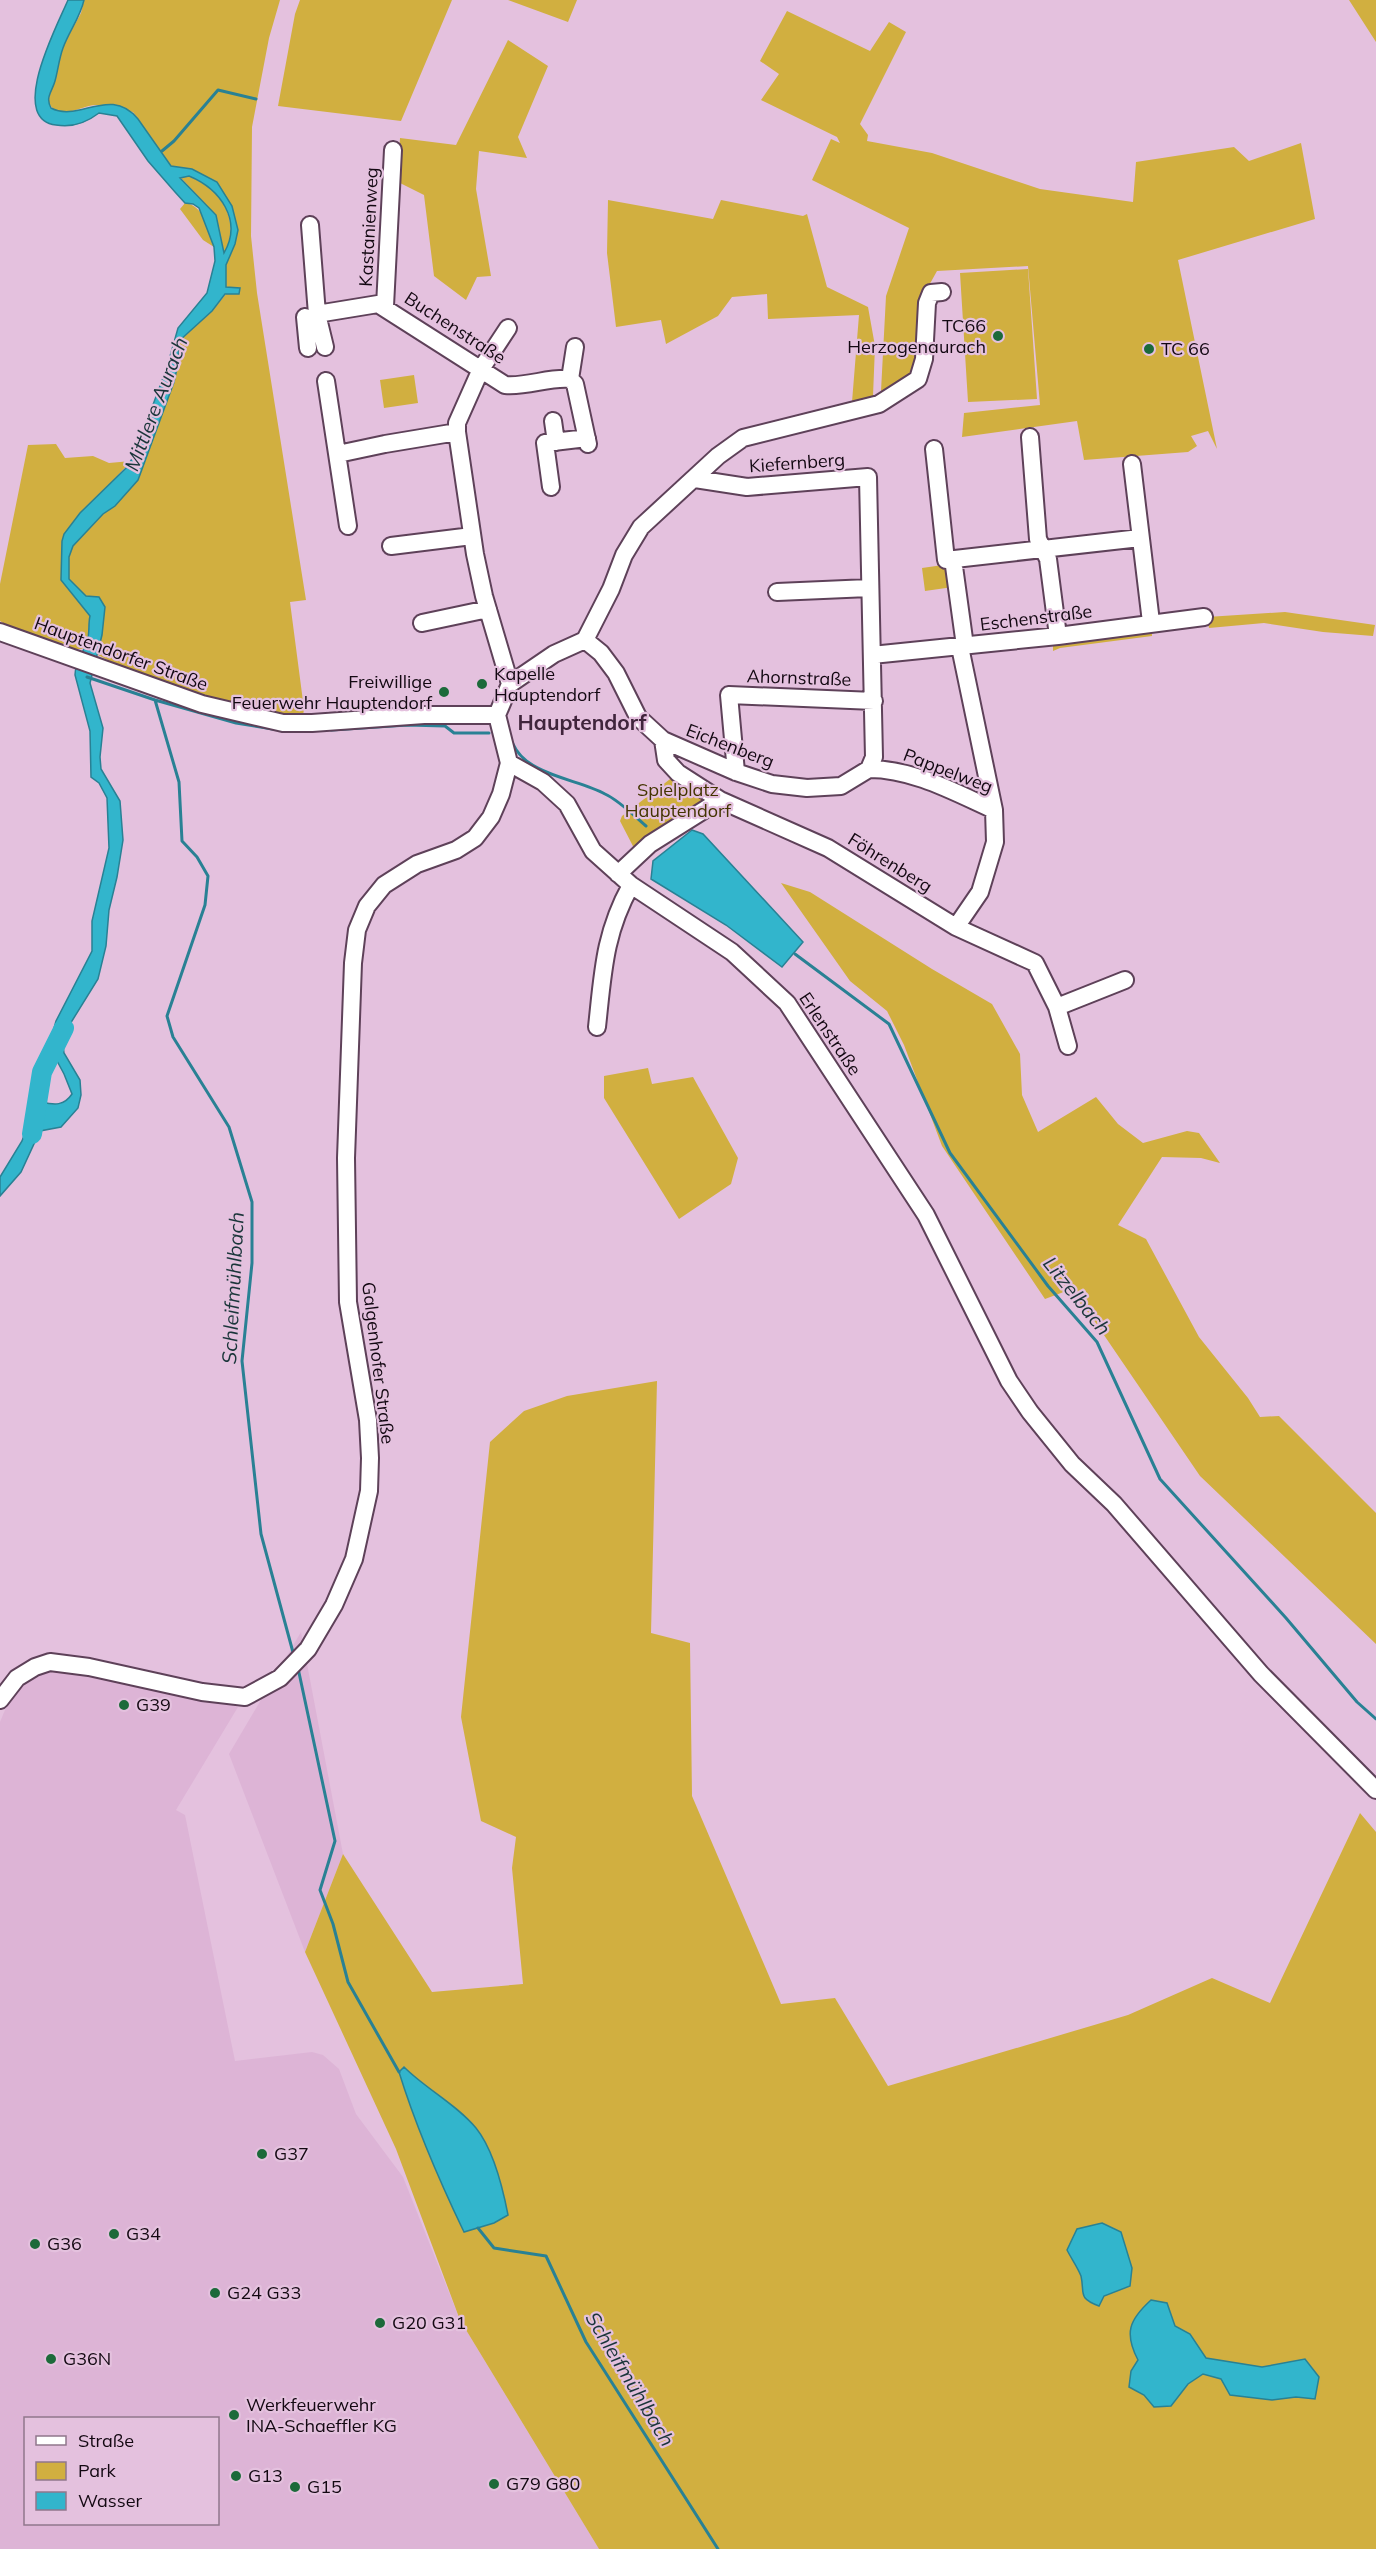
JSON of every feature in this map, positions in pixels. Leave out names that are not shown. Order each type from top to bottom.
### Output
[{"type":"street","name":"Kastanienweg","points":[[385,306],[393,150]]},
{"type":"street","points":[[308,348],[311,316],[310,225]]},
{"type":"street","points":[[509,763],[497,715],[510,684],[554,654],[585,640],[611,589],[624,555],[641,527],[718,456],[743,438],[879,404],[910,385],[918,378],[924,359],[927,303],[932,293],[942,292]]},
{"type":"street","name":"Buchenstraße","points":[[311,316],[378,304],[385,306],[506,385],[520,386],[570,379]]},
{"type":"street","points":[[311,316],[325,347]]},
{"type":"street","points":[[508,328],[482,369],[464,406],[457,432],[472,536],[488,609],[510,684]]},
{"type":"street","points":[[551,487],[545,443],[587,441],[575,384],[570,379],[575,347]]},
{"type":"street","points":[[326,381],[348,526]]},
{"type":"street","points":[[554,421],[556,442]]},
{"type":"street","points":[[338,454],[457,432]]},
{"type":"street","points":[[1030,437],[1038,539],[1048,559],[1058,636]]},
{"type":"street","points":[[934,449],[946,560],[1140,538]]},
{"type":"street","points":[[1132,464],[1151,622]]},
{"type":"street","name":"Kiefernberg","points":[[695,479],[747,488],[868,477],[869,588]]},
{"type":"street","points":[[392,546],[472,536]]},
{"type":"street","points":[[952,559],[962,646],[994,810]]},
{"type":"street","points":[[777,592],[869,588],[874,701],[874,757],[869,769]]},
{"type":"street","points":[[422,623],[488,609]]},
{"type":"street","name":"Eschenstraße","points":[[872,655],[1058,636],[1151,622],[1204,617]]},
{"type":"street","name":"Hauptendorfer Straße","points":[[0,632],[202,704],[283,723],[424,715],[497,715]]},
{"type":"street","name":"Eichenberg","points":[[585,640],[602,653],[616,673],[638,717],[663,740],[736,772],[772,784],[807,788],[841,786],[869,769]]},
{"type":"street","name":"Ahornstraße","points":[[736,772],[729,695],[874,701]]},
{"type":"street","name":"Föhrenberg","points":[[663,740],[666,760],[678,773],[720,800],[828,848],[956,927],[1035,963],[1057,1007],[1068,1046]]},
{"type":"street","name":"Erlenstraße","points":[[509,763],[543,782],[567,804],[593,851],[625,880],[732,952],[787,1003],[926,1215],[1009,1381],[1072,1464],[1114,1504],[1261,1674],[1376,1790]]},
{"type":"street","name":"Galgenhofer Straße","points":[[0,1700],[17,1678],[35,1667],[50,1662],[80,1665],[202,1692],[245,1696],[280,1678],[296,1662],[308,1649],[334,1605],[354,1559],[369,1491],[368,1420],[348,1302],[346,1244],[346,1158],[353,963],[357,930],[367,906],[384,885],[417,864],[456,850],[475,838],[491,818],[501,794],[509,763]]},
{"type":"street","name":"Pappelweg","points":[[869,769],[890,769],[940,786],[994,810],[995,842],[980,892],[956,927]]},
{"type":"street","points":[[597,1027],[608,935],[619,907],[625,880],[650,844],[720,800]]},
{"type":"street","points":[[1057,1007],[1125,980]]},
{"type":"shaded area","points":[[301,1632],[343,1854],[305,1952],[229,1754]]},
{"type":"shaded area","points":[[56,1671],[225,1702],[238,1707],[176,1810],[185,1815],[235,2061],[312,2052],[323,2055],[339,2069],[356,2114],[403,2177],[460,2320],[599,2549],[0,2549],[0,1722],[10,1698],[18,1687],[30,1678]]},
{"type":"green space","points":[[84,0],[280,0],[269,38],[252,127],[251,236],[257,293],[306,600],[290,602],[303,716],[251,711],[196,697],[144,677],[96,654],[101,631],[97,612],[69,579],[69,557],[73,546],[103,514],[115,506],[138,480],[178,364],[179,341],[212,311],[226,294],[240,288],[226,287],[226,265],[235,244],[232,206],[192,169],[171,166],[133,112],[99,105],[64,112],[53,108],[48,102],[63,46],[81,13]]},
{"type":"green space","points":[[300,0],[452,0],[401,121],[278,106],[295,14]]},
{"type":"green space","points":[[508,0],[577,0],[568,22]]},
{"type":"green space","points":[[1349,0],[1376,0],[1376,42]]},
{"type":"green space","points":[[787,11],[870,51],[889,22],[906,32],[860,124],[868,135],[867,141],[932,153],[1040,189],[1133,202],[1136,162],[1234,147],[1249,161],[1301,143],[1315,219],[1178,260],[1217,449],[1208,431],[1191,436],[1197,446],[1188,452],[1084,460],[1077,421],[962,437],[964,413],[1040,405],[1028,266],[937,271],[927,289],[920,363],[905,382],[881,391],[886,296],[909,228],[812,180],[831,139],[840,143],[837,137],[761,100],[779,74],[760,61]]},
{"type":"green space","points":[[508,40],[548,66],[518,137],[527,158],[479,151],[476,189],[491,276],[477,277],[466,300],[434,276],[424,195],[398,182],[400,138],[456,145]]},
{"type":"green space","points":[[188,176],[210,189],[225,207],[231,229],[224,254],[216,215],[180,177]]},
{"type":"green space","points":[[608,200],[713,219],[721,200],[803,216],[807,214],[827,287],[868,307],[875,346],[873,396],[852,402],[859,315],[768,319],[767,294],[732,297],[718,316],[666,344],[661,320],[616,327],[607,253]]},
{"type":"green space","points":[[185,203],[197,208],[201,214],[214,247],[203,240],[180,209]]},
{"type":"green space","name":"TC66 Herzogenaurach","points":[[1028,269],[1037,399],[968,402],[960,273]]},
{"type":"green space","points":[[414,375],[418,403],[384,408],[380,380]]},
{"type":"green space","points":[[56,444],[65,458],[93,456],[109,463],[131,461],[71,526],[62,541],[61,580],[90,616],[87,643],[82,649],[61,647],[39,641],[0,621],[0,584],[28,445]]},
{"type":"green space","points":[[950,564],[953,587],[925,591],[922,568]]},
{"type":"green space","points":[[1285,612],[1375,625],[1373,636],[1323,632],[1264,623],[1209,628],[1207,617]]},
{"type":"green space","points":[[1152,629],[1152,636],[1060,648],[1053,651],[1053,642]]},
{"type":"green space","name":"Spielplatz Hauptendorf","points":[[678,773],[720,800],[635,850],[620,821],[622,816]]},
{"type":"green space","points":[[781,883],[810,892],[992,1004],[1020,1054],[1022,1095],[1038,1132],[1096,1097],[1118,1124],[1143,1143],[1187,1131],[1199,1133],[1220,1163],[1201,1158],[1162,1157],[1118,1225],[1146,1239],[1199,1337],[1248,1398],[1260,1417],[1279,1416],[1376,1513],[1376,1644],[1200,1476],[1091,1316],[1069,1290],[1045,1299],[942,1146],[904,1045],[887,1011],[850,981]]},
{"type":"green space","points":[[648,1068],[652,1084],[693,1077],[738,1158],[731,1184],[679,1219],[604,1098],[604,1076]]},
{"type":"green space","points":[[657,1381],[651,1633],[690,1643],[692,1796],[781,2004],[835,1998],[888,2086],[1128,2015],[1212,1978],[1270,2003],[1360,1813],[1376,1832],[1376,2549],[599,2549],[460,2320],[396,2149],[305,1952],[343,1854],[432,1992],[523,1984],[512,1868],[516,1837],[481,1821],[461,1717],[490,1442],[524,1411],[567,1396]]},
{"type":"water","points":[[68,0],[84,0],[65,42],[49,98],[51,108],[72,111],[117,105],[127,109],[138,119],[171,166],[192,169],[217,182],[232,206],[238,230],[226,265],[226,287],[240,288],[239,294],[225,294],[212,311],[179,341],[174,382],[138,480],[115,506],[103,514],[73,546],[69,557],[69,579],[86,596],[99,597],[105,607],[102,635],[90,683],[103,728],[101,769],[120,801],[123,840],[109,910],[106,946],[98,979],[62,1037],[64,1053],[80,1080],[81,1095],[78,1108],[61,1127],[40,1131],[21,1172],[0,1196],[0,1177],[22,1141],[32,1114],[41,1102],[59,1104],[66,1101],[72,1094],[49,1046],[56,1021],[92,951],[92,921],[109,848],[107,798],[99,783],[91,777],[90,731],[75,675],[88,639],[90,616],[61,580],[62,541],[64,534],[80,513],[126,468],[134,456],[167,367],[178,328],[207,293],[215,261],[214,247],[199,208],[185,203],[175,192],[148,161],[117,116],[99,113],[89,120],[68,126],[56,125],[42,119],[36,106],[36,89],[40,69]],"holes":[[[189,176],[219,197],[229,218],[231,229],[224,253],[216,215],[180,178]]]},
{"type":"water","points":[[692,830],[703,834],[803,942],[782,967],[726,925],[651,879],[653,861]]},
{"type":"water","points":[[404,2067],[459,2111],[476,2128],[492,2158],[508,2215],[494,2223],[464,2232],[413,2113],[399,2072]]},
{"type":"water","points":[[1102,2223],[1121,2232],[1132,2268],[1130,2286],[1104,2296],[1099,2306],[1087,2300],[1083,2294],[1081,2276],[1067,2250],[1077,2229]]},
{"type":"water","points":[[1151,2300],[1167,2303],[1175,2326],[1190,2334],[1206,2358],[1262,2367],[1305,2359],[1319,2377],[1315,2399],[1296,2397],[1272,2400],[1230,2395],[1221,2379],[1203,2374],[1188,2384],[1171,2406],[1154,2407],[1144,2395],[1129,2387],[1131,2371],[1138,2360],[1131,2342],[1131,2327],[1138,2314]]},
{"type":"waterway","points":[[162,151],[174,141],[218,90],[256,99]]},
{"type":"waterway","name":"Schleifmühlbach","points":[[87,677],[155,700],[179,782],[182,841],[197,857],[208,876],[205,905],[167,1016],[173,1037],[229,1127],[252,1202],[252,1263],[242,1361],[261,1534],[294,1656]]},
{"type":"waterway","name":"Litzelbach","points":[[155,700],[236,723],[273,729]]},
{"type":"waterway","name":"Litzelbach","points":[[331,730],[407,725],[445,726],[454,733],[489,733]]},
{"type":"waterway","name":"Litzelbach","points":[[513,744],[520,755],[541,770],[611,797],[646,826]]},
{"type":"waterway","name":"Litzelbach","points":[[795,954],[889,1024],[950,1153],[1048,1286],[1097,1342],[1160,1479],[1286,1618],[1357,1702],[1376,1719]]},
{"type":"waterway","name":"Mittlere Aurach","points":[[32,1134],[42,1072],[64,1028]]},
{"type":"waterway","name":"Schleifmühlbach","points":[[298,1668],[335,1841],[320,1890],[333,1924],[348,1982],[399,2072]]},
{"type":"waterway","name":"Schleifmühlbach","points":[[478,2228],[494,2248],[546,2256],[586,2342],[718,2549]]},
{"type":"place","name":"TC66 Herzogenaurach","points":[[998,336]]},
{"type":"place","name":"TC 66","points":[[1149,349]]},
{"type":"place","name":"Kapelle Hauptendorf","points":[[482,684]]},
{"type":"place","name":"Freiwillige Feuerwehr Hauptendorf","points":[[444,692]]},
{"type":"place","name":"G39","points":[[124,1705]]},
{"type":"place","name":"G37","points":[[262,2154]]},
{"type":"place","name":"G34","points":[[114,2234]]},
{"type":"place","name":"G36","points":[[35,2244]]},
{"type":"place","name":"G24 G33","points":[[215,2293]]},
{"type":"place","name":"G20 G31","points":[[380,2323]]},
{"type":"place","name":"G36N","points":[[51,2359]]},
{"type":"place","name":"Werkfeuerwehr INA-Schaeffler KG","points":[[234,2415]]},
{"type":"place","name":"G13","points":[[236,2476]]},
{"type":"place","name":"G79 G80","points":[[494,2484]]},
{"type":"place","name":"G15","points":[[295,2487]]},
{"type":"district","name":"Hauptendorf","points":[[582,723]]}]
